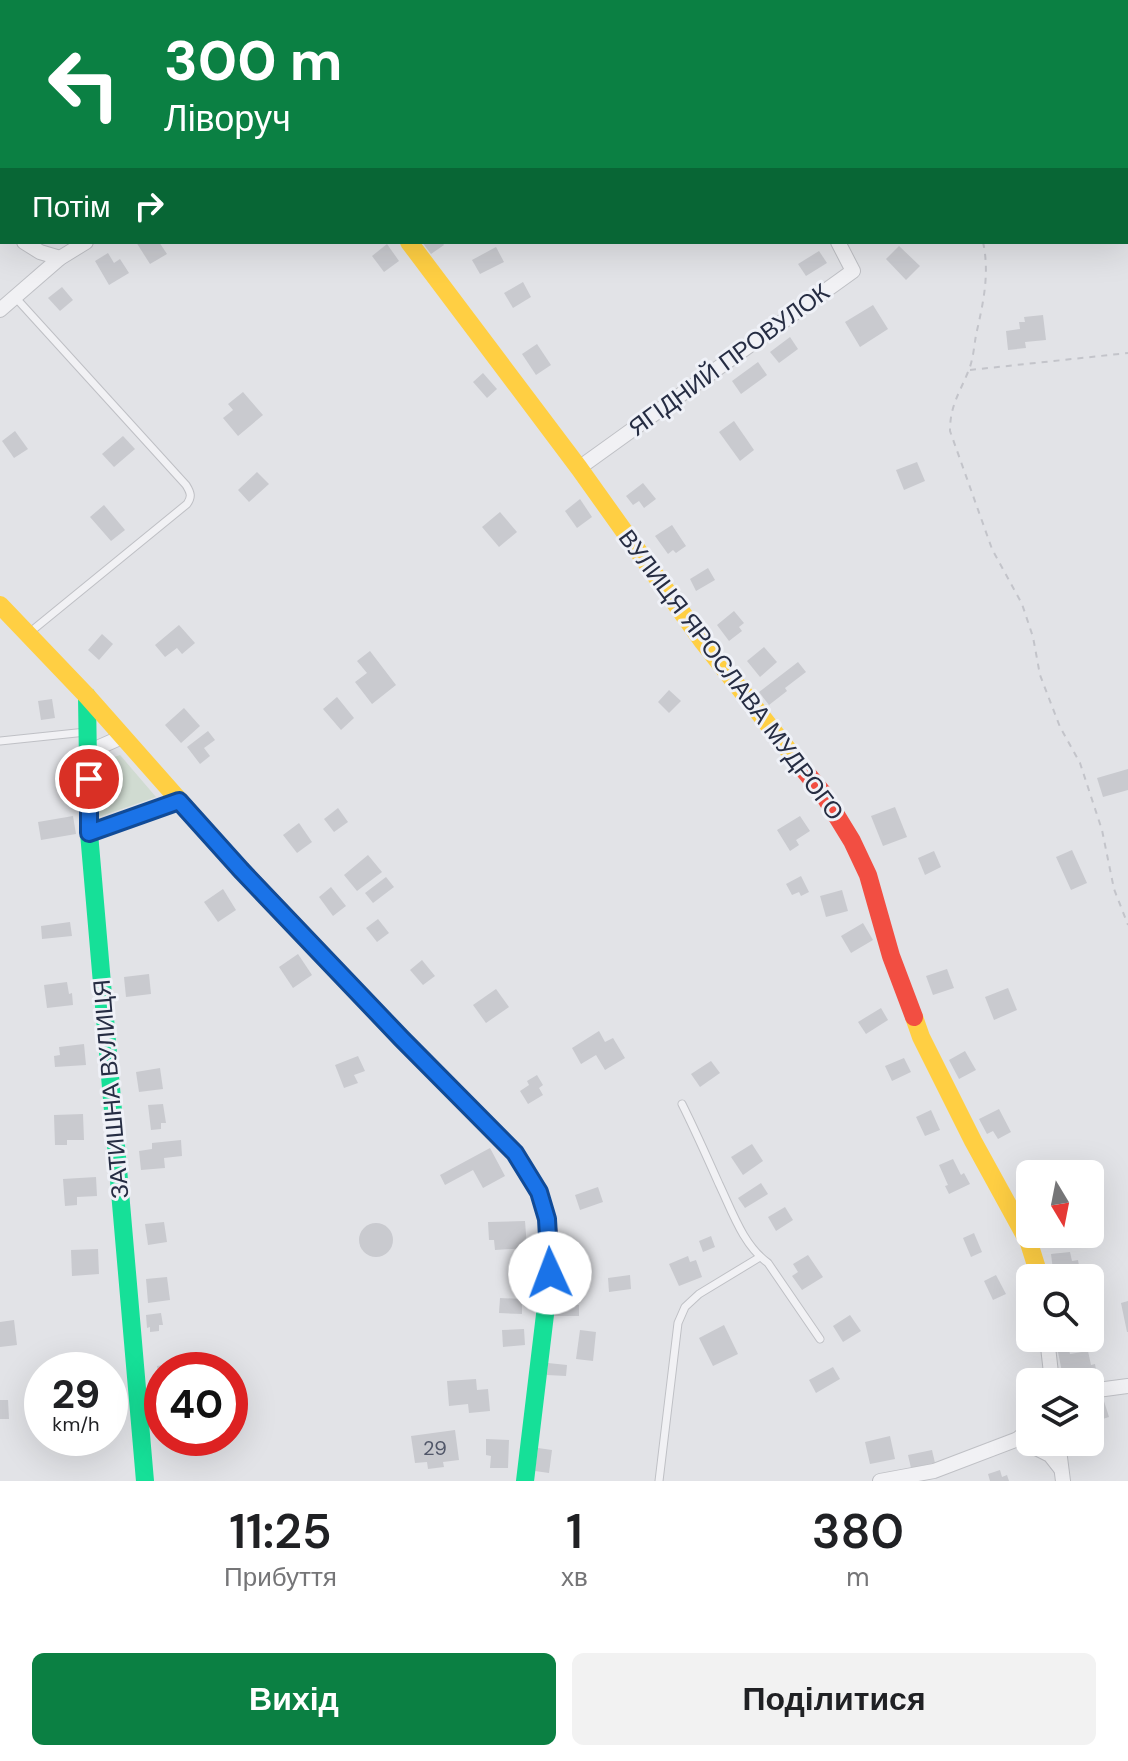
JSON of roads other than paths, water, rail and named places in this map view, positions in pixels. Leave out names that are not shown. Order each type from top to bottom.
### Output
[{"type":"street","points":[[27,244],[60,258]]},
{"type":"street","points":[[0,310],[60,258],[83,244]]},
{"type":"street","name":"ВУЛИЦЯ ЯРОСЛАВА МУДРОГО","points":[[411,244],[579,468],[703,642],[837,814],[868,875],[891,956],[921,1037],[1029,1243],[1036,1264]]},
{"type":"street","name":"ЯГІДНИЙ ПРОВУЛОК","points":[[579,468],[853,271],[839,244]]},
{"type":"street","points":[[0,605],[87,696],[241,870],[515,1153],[539,1192],[547,1219],[550,1273],[525,1481]]},
{"type":"street","name":"ЗАТИШНА ВУЛИЦЯ","points":[[87,696],[89,833],[145,1481]]},
{"type":"street","points":[[88,752],[122,737]]},
{"type":"street","points":[[89,833],[179,801]]},
{"type":"street","points":[[1104,1389],[1128,1386]]},
{"type":"street","points":[[880,1481],[934,1471],[1016,1440]]},
{"type":"street","points":[[1051,1456],[1062,1475]]},
{"type":"lane","points":[[15,297],[190,492],[187,504],[28,634]]},
{"type":"lane","points":[[0,741],[88,732]]},
{"type":"lane","points":[[682,1104],[750,1245],[768,1263],[820,1339]]},
{"type":"lane","points":[[659,1481],[678,1323],[685,1307],[699,1294],[760,1257]]}]
